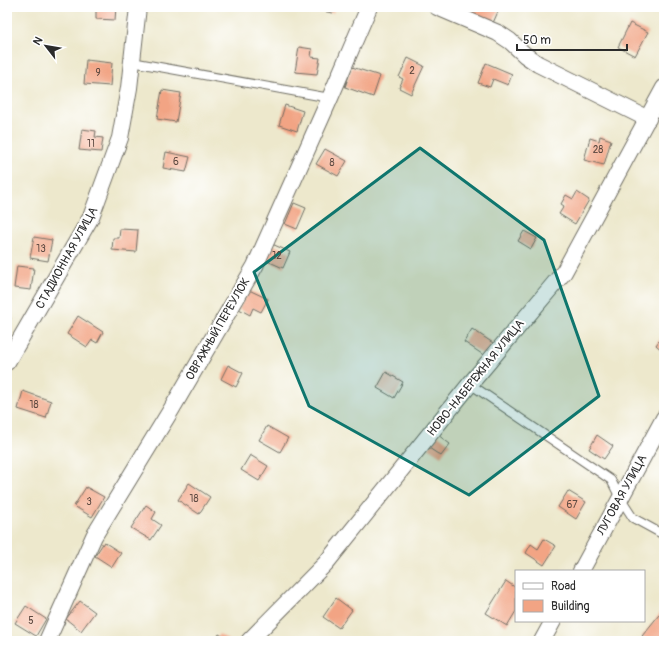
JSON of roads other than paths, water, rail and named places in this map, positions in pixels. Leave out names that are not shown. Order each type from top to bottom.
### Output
[{"type":"street","name":"СТАДИОННАЯ УЛИЦА","points":[[7,362],[91,217],[120,138],[132,62],[138,7]]},
{"type":"street","name":"ОВРАЖНЫЙ ПЕРЕУЛОК","points":[[47,641],[94,536],[171,410],[255,266],[369,7]]},
{"type":"street","points":[[437,7],[498,33],[510,41],[525,56],[538,64],[648,119]]},
{"type":"street","name":"НОВО-НАБЕРЕЖНАЯ УЛИЦА","points":[[249,641],[326,562],[470,384],[564,272],[664,88]]},
{"type":"street","name":"ЛУГОВАЯ УЛИЦА","points":[[581,570],[664,418]]},
{"type":"street","points":[[542,641],[552,622]]},
{"type":"lane","points":[[132,62],[330,98]]},
{"type":"lane","points":[[470,384],[611,480],[620,498],[633,518],[664,535]]}]
